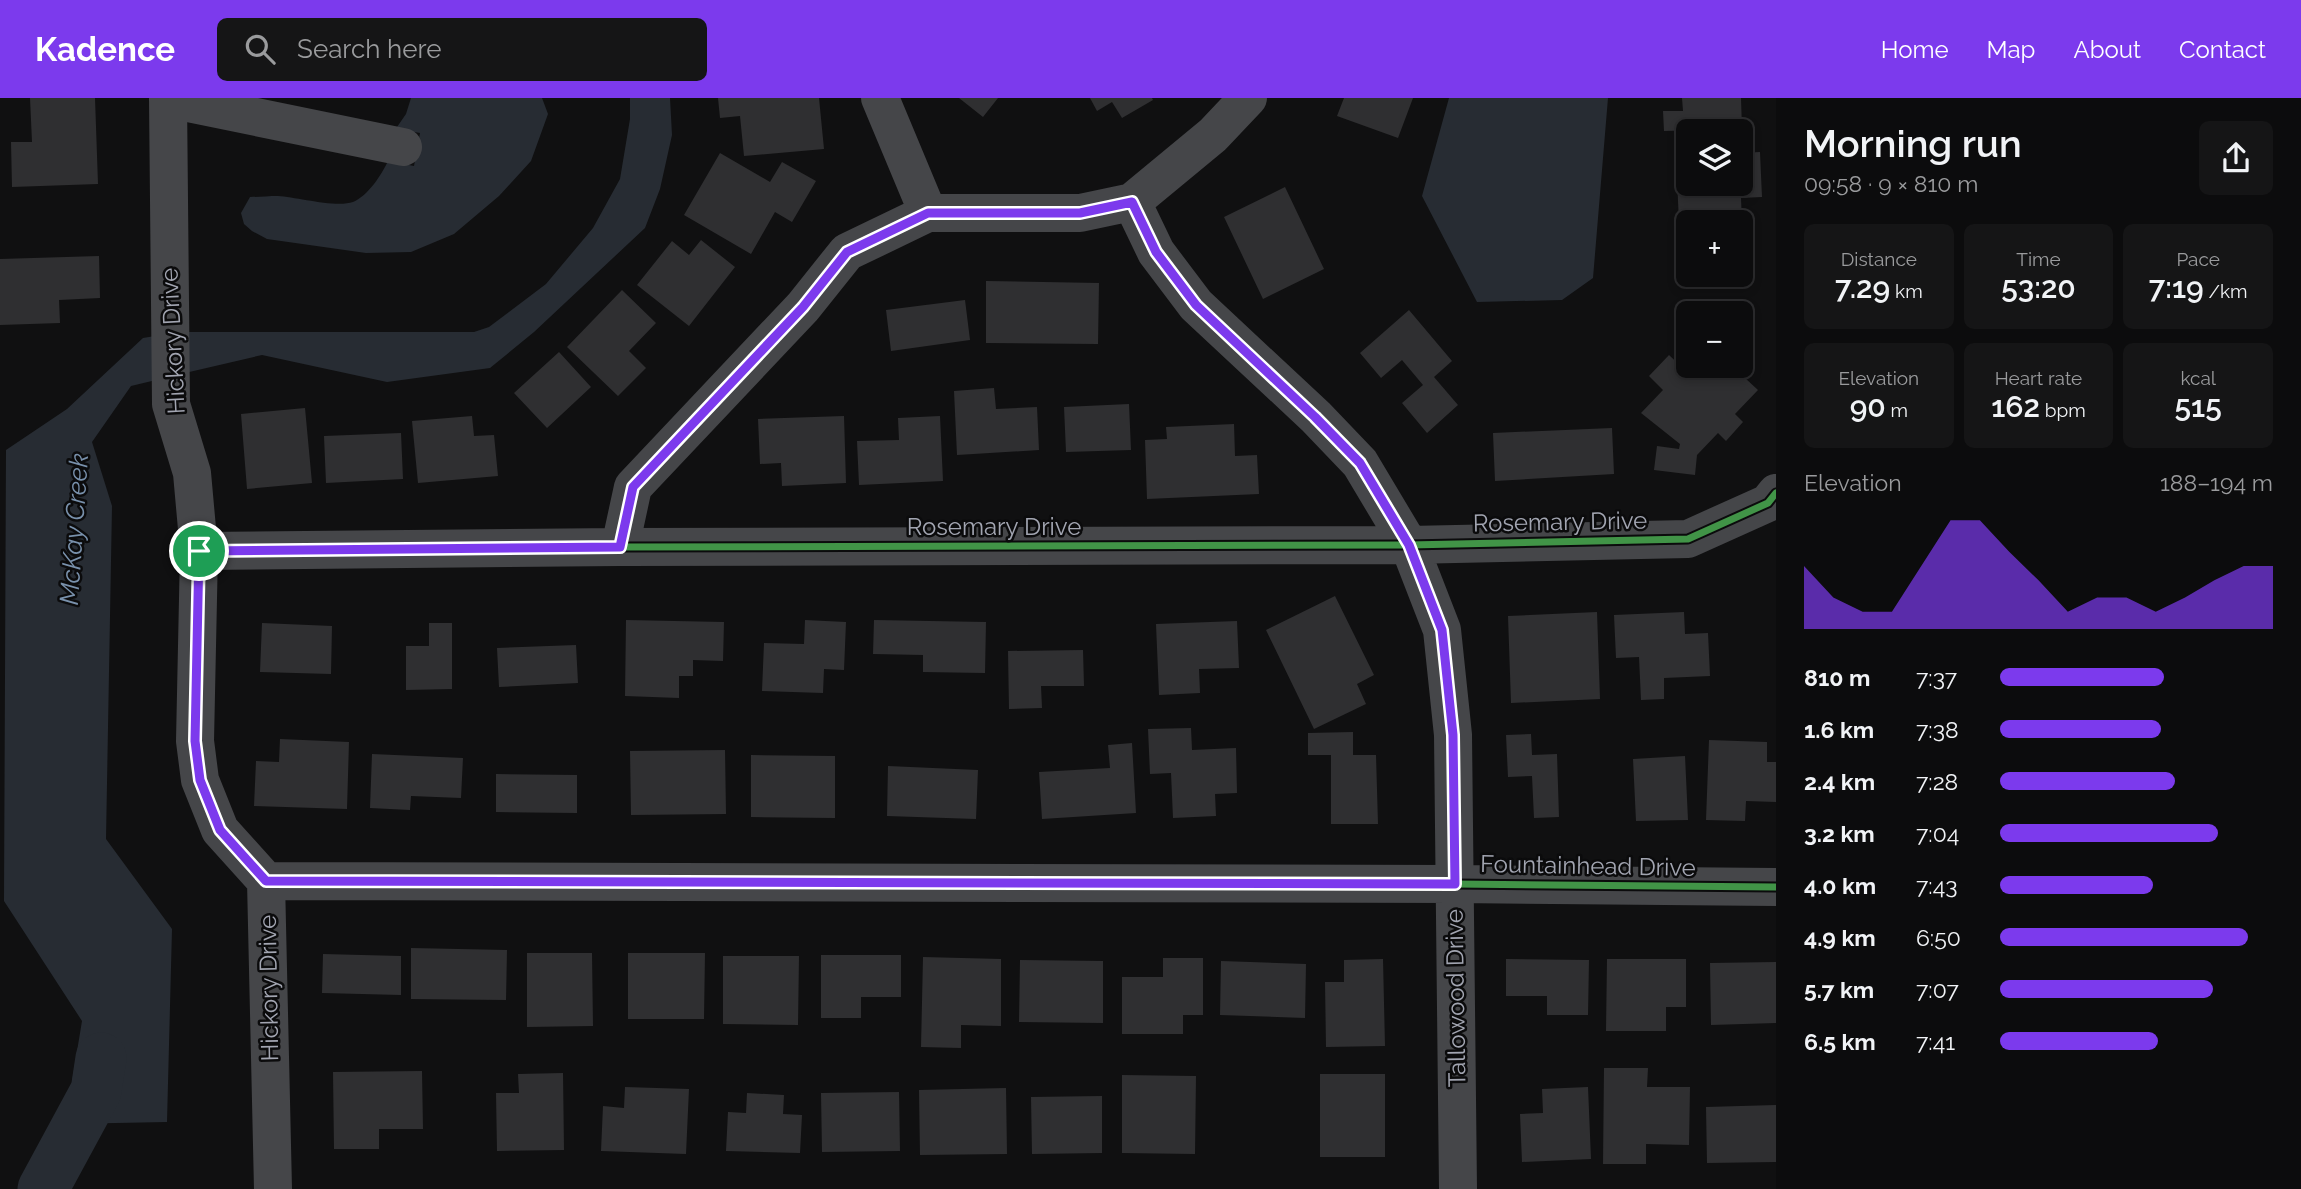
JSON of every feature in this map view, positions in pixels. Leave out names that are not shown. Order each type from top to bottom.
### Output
[{"type":"street","points":[[880,98],[928,213]]},
{"type":"street","points":[[620,547],[633,487],[803,307],[847,252],[928,213],[1080,213],[1132,202],[1213,135],[1248,98]]},
{"type":"street","points":[[168,99],[403,147]]},
{"type":"street","name":"Hickory Drive","points":[[168,99],[172,404],[192,473],[199,551],[195,741],[200,780],[220,830],[266,881],[273,1189]]},
{"type":"street","name":"Tallowood Drive","points":[[1132,202],[1156,252],[1196,305],[1360,463],[1409,545],[1442,630],[1453,735],[1458,1189]]},
{"type":"street","name":"Rosemary Drive","points":[[199,551],[1409,545],[1688,539],[1768,503],[1776,493]]},
{"type":"street","name":"Fountainhead Drive","points":[[266,881],[1776,887]]},
{"type":"water","points":[[411,98],[542,98],[548,114],[531,161],[499,196],[454,234],[411,252],[366,253],[267,239],[244,224],[241,213],[250,197],[278,196],[346,204],[359,199],[369,190],[388,161],[414,166],[420,133],[397,129]]},
{"type":"water","points":[[630,98],[670,98],[672,135],[660,189],[645,228],[534,332],[490,368],[387,382],[262,355],[185,373],[184,332],[474,332],[489,327],[546,284],[593,228],[620,179],[630,119]]},
{"type":"water","points":[[1449,98],[1608,98],[1593,278],[1562,300],[1477,302],[1422,196]]},
{"type":"water","points":[[155,336],[156,380],[131,386],[92,442],[112,506],[106,839],[172,929],[167,1122],[65,1124],[82,1021],[4,901],[6,450],[67,409],[143,338]]},
{"type":"building","points":[[30,98],[95,98],[98,184],[12,187],[11,142],[32,142]]},
{"type":"building","points":[[718,98],[819,98],[824,149],[744,156],[740,116],[720,118]]},
{"type":"building","points":[[959,98],[998,98],[983,117]]},
{"type":"building","points":[[1090,98],[1153,100],[1122,118],[1112,102],[1097,111]]},
{"type":"building","points":[[1344,98],[1413,98],[1398,138],[1337,116]]},
{"type":"building","points":[[1682,98],[1741,98],[1742,119],[1676,119],[1676,131],[1664,131],[1663,111],[1683,111]]},
{"type":"building","points":[[1753,152],[1760,152],[1762,197],[1741,198],[1742,210],[1678,210],[1678,196],[1753,196]]},
{"type":"building","points":[[720,153],[770,182],[782,162],[816,181],[792,222],[775,212],[751,254],[684,215]]},
{"type":"building","points":[[1285,187],[1324,269],[1263,299],[1224,217]]},
{"type":"building","points":[[701,240],[735,267],[689,326],[637,285],[672,241],[689,255]]},
{"type":"building","points":[[99,256],[100,298],[59,300],[60,323],[0,325],[0,259]]},
{"type":"building","points":[[986,281],[1099,283],[1098,344],[986,343]]},
{"type":"building","points":[[622,290],[656,323],[629,351],[646,368],[618,396],[567,347]]},
{"type":"building","points":[[965,300],[970,340],[891,351],[886,310]]},
{"type":"building","points":[[1409,310],[1452,361],[1434,377],[1458,405],[1427,433],[1402,403],[1423,385],[1402,360],[1381,378],[1360,353]]},
{"type":"building","points":[[559,352],[591,387],[547,428],[514,393]]},
{"type":"building","points":[[1669,355],[1676,362],[1676,378],[1745,378],[1758,390],[1735,414],[1743,422],[1726,441],[1718,433],[1697,455],[1695,475],[1654,470],[1657,446],[1679,449],[1680,444],[1641,413],[1663,390],[1649,376]]},
{"type":"building","points":[[994,388],[996,409],[1037,407],[1039,450],[957,455],[954,391]]},
{"type":"building","points":[[1129,404],[1131,450],[1066,452],[1064,407]]},
{"type":"building","points":[[305,408],[312,483],[247,489],[241,414]]},
{"type":"building","points":[[472,416],[474,436],[494,435],[498,476],[418,483],[412,421]]},
{"type":"building","points":[[844,416],[846,483],[782,486],[781,463],[760,464],[758,419]]},
{"type":"building","points":[[940,416],[943,481],[859,485],[857,441],[899,440],[898,418]]},
{"type":"building","points":[[1234,424],[1235,456],[1257,455],[1259,494],[1147,499],[1145,440],[1167,439],[1166,427]]},
{"type":"building","points":[[1612,428],[1614,474],[1495,481],[1493,433]]},
{"type":"building","points":[[401,433],[403,479],[326,483],[324,436]]},
{"type":"building","points":[[1335,596],[1374,675],[1357,684],[1366,704],[1314,729],[1266,630]]},
{"type":"building","points":[[1597,612],[1600,699],[1511,703],[1508,616]]},
{"type":"building","points":[[1684,612],[1685,634],[1708,633],[1710,676],[1664,678],[1664,699],[1641,700],[1639,657],[1616,658],[1614,615]]},
{"type":"building","points":[[626,620],[724,622],[723,661],[693,660],[693,676],[679,676],[679,698],[625,696]]},
{"type":"building","points":[[805,620],[846,622],[844,670],[824,669],[823,693],[762,691],[764,643],[804,644]]},
{"type":"building","points":[[874,620],[986,622],[985,673],[923,672],[923,655],[873,654]]},
{"type":"building","points":[[1237,621],[1239,668],[1199,669],[1200,693],[1159,695],[1156,624]]},
{"type":"building","points":[[262,623],[332,626],[331,674],[260,672]]},
{"type":"building","points":[[429,623],[452,623],[452,689],[406,690],[406,646],[429,646]]},
{"type":"building","points":[[576,645],[578,683],[499,687],[497,648]]},
{"type":"building","points":[[1083,650],[1084,686],[1041,686],[1042,708],[1009,709],[1008,651]]},
{"type":"building","points":[[1191,728],[1192,750],[1236,748],[1237,793],[1215,794],[1216,816],[1173,818],[1171,773],[1150,774],[1148,729]]},
{"type":"building","points":[[1353,732],[1353,755],[1376,755],[1378,824],[1331,824],[1331,755],[1308,755],[1308,733]]},
{"type":"building","points":[[1531,734],[1532,755],[1557,754],[1559,817],[1534,818],[1532,776],[1508,777],[1506,735]]},
{"type":"building","points":[[280,739],[349,742],[347,809],[254,806],[256,761],[279,762]]},
{"type":"building","points":[[1709,740],[1767,742],[1767,762],[1776,762],[1776,802],[1746,801],[1745,821],[1706,820]]},
{"type":"building","points":[[1132,743],[1136,813],[1042,819],[1039,772],[1110,768],[1108,745]]},
{"type":"building","points":[[725,750],[726,814],[631,815],[630,751]]},
{"type":"building","points":[[372,754],[463,758],[461,798],[411,796],[410,810],[370,808]]},
{"type":"building","points":[[751,755],[835,756],[835,818],[751,817]]},
{"type":"building","points":[[1685,756],[1688,820],[1636,821],[1633,759]]},
{"type":"building","points":[[888,766],[978,770],[976,819],[887,816]]},
{"type":"building","points":[[496,774],[577,775],[577,813],[496,812]]},
{"type":"building","points":[[411,948],[507,950],[506,1000],[411,999]]},
{"type":"building","points":[[527,953],[592,953],[593,1026],[527,1027]]},
{"type":"building","points":[[628,953],[705,953],[704,1019],[628,1019]]},
{"type":"building","points":[[323,954],[401,956],[401,995],[322,993]]},
{"type":"building","points":[[821,955],[901,955],[901,997],[861,997],[861,1018],[821,1018]]},
{"type":"building","points":[[723,956],[799,956],[798,1025],[723,1024]]},
{"type":"building","points":[[923,957],[1001,959],[1001,1026],[961,1025],[961,1048],[921,1047]]},
{"type":"building","points":[[1163,958],[1203,958],[1203,1015],[1183,1015],[1183,1034],[1122,1034],[1122,977],[1163,977]]},
{"type":"building","points":[[1383,959],[1385,1046],[1326,1047],[1325,982],[1344,982],[1344,960]]},
{"type":"building","points":[[1506,959],[1589,960],[1588,1015],[1547,1015],[1547,996],[1506,996]]},
{"type":"building","points":[[1607,959],[1686,959],[1686,1007],[1666,1007],[1666,1031],[1606,1031]]},
{"type":"building","points":[[1020,960],[1103,961],[1103,1023],[1019,1022]]},
{"type":"building","points":[[1221,961],[1306,964],[1305,1018],[1220,1015]]},
{"type":"building","points":[[1776,962],[1776,1023],[1711,1025],[1710,963]]},
{"type":"building","points":[[1604,1068],[1648,1068],[1647,1087],[1690,1087],[1689,1145],[1646,1144],[1646,1164],[1603,1164]]},
{"type":"building","points":[[422,1071],[423,1129],[379,1129],[379,1149],[334,1149],[333,1072]]},
{"type":"building","points":[[563,1073],[564,1150],[497,1151],[496,1093],[519,1093],[518,1074]]},
{"type":"building","points":[[1320,1074],[1385,1074],[1385,1157],[1320,1157]]},
{"type":"building","points":[[1122,1075],[1196,1076],[1195,1154],[1122,1153]]},
{"type":"building","points":[[625,1087],[689,1089],[686,1154],[601,1151],[603,1106],[624,1108]]},
{"type":"building","points":[[1588,1087],[1591,1159],[1522,1162],[1520,1114],[1543,1113],[1542,1089]]},
{"type":"building","points":[[1006,1088],[1007,1154],[920,1155],[919,1090]]},
{"type":"building","points":[[899,1092],[900,1151],[822,1152],[821,1093]]},
{"type":"building","points":[[747,1093],[784,1095],[783,1114],[802,1115],[800,1153],[726,1151],[728,1112],[746,1113]]},
{"type":"building","points":[[1102,1096],[1102,1153],[1032,1154],[1031,1097]]},
{"type":"building","points":[[1776,1105],[1776,1162],[1707,1163],[1706,1107]]},
{"type":"waterway","name":"McKay Creek","points":[[43,1189],[96,1091],[101,1058]]},
{"type":"cycle path","points":[[199,551],[1409,545],[1688,539],[1768,503],[1776,493]]},
{"type":"cycle path","points":[[266,881],[1776,887]]},
{"type":"route","points":[[1132,202],[1156,252],[1196,305],[1360,463],[1409,545],[1442,630],[1453,735],[1455,884],[266,881],[220,830],[200,780],[195,741],[199,551],[620,547],[633,487],[803,307],[847,252],[928,213],[1080,213],[1132,202]]}]
